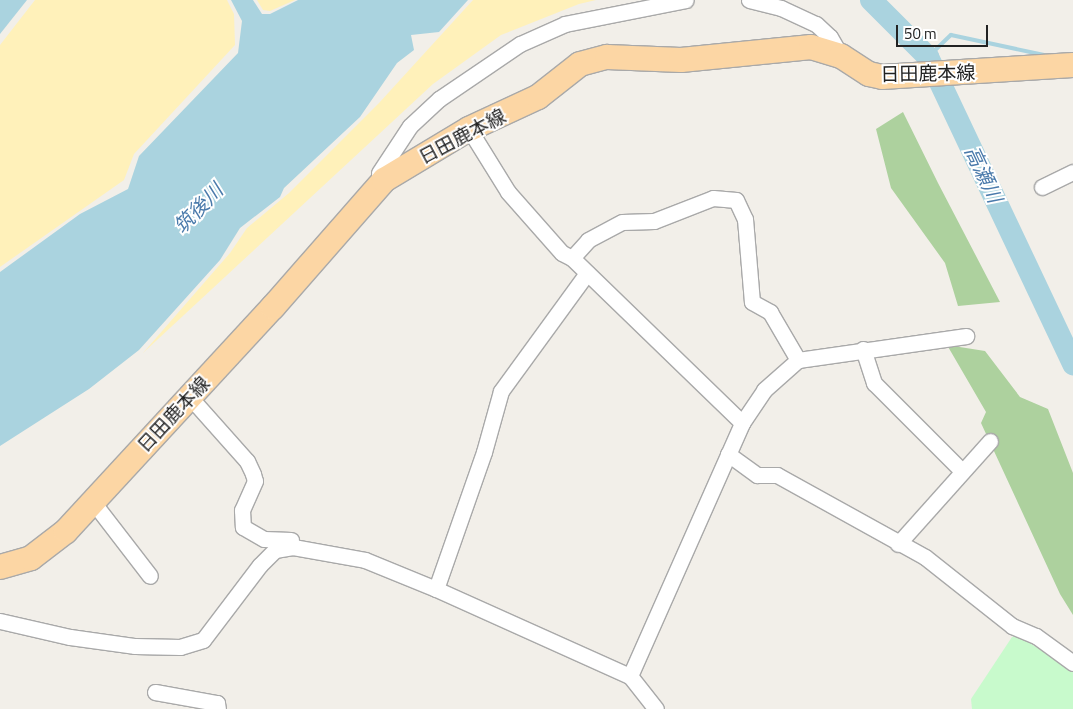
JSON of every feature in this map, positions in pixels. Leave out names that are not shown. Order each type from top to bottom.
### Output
[{"type":"main road","name":"日田鹿本線","points":[[0,567],[32,558],[51,545],[190,396],[384,180],[469,129],[538,97],[580,64],[607,57],[681,60],[811,48],[841,56],[869,74],[882,77],[1073,65]]},
{"type":"street","points":[[379,173],[410,126],[439,99],[520,44],[565,24],[598,15],[686,0]]},
{"type":"street","points":[[750,0],[781,8],[816,24],[830,37],[841,56]]},
{"type":"street","points":[[469,129],[508,192],[562,253],[572,258],[742,422]]},
{"type":"street","points":[[1042,187],[1073,172]]},
{"type":"street","points":[[572,258],[588,240],[622,222],[654,221],[713,198],[736,200],[745,218],[752,302],[770,312],[798,360]]},
{"type":"street","points":[[436,589],[484,452],[501,391],[587,273]]},
{"type":"street","points":[[630,676],[742,422],[764,390],[798,360],[863,349],[966,336]]},
{"type":"street","points":[[863,349],[874,383],[961,470]]},
{"type":"street","points":[[190,396],[247,461],[253,474],[255,480],[242,510],[243,528],[264,539],[294,540],[348,557]]},
{"type":"street","points":[[898,544],[961,470],[990,441]]},
{"type":"street","points":[[728,454],[757,475],[777,475],[898,544],[925,557],[1012,626],[1036,636],[1073,663]]},
{"type":"street","points":[[93,502],[150,576]]},
{"type":"street","points":[[0,621],[70,637],[135,646],[180,647],[203,640],[260,565],[275,550],[293,547],[365,560],[436,589],[630,676],[656,709]]},
{"type":"street","points":[[155,692],[217,703],[218,709]]},
{"type":"green space","points":[[903,112],[1000,302],[958,306],[945,263],[891,188],[876,129]]},
{"type":"green space","points":[[947,345],[985,351],[1020,397],[1048,409],[1073,473],[1073,615],[1060,594],[981,423],[986,412]]},
{"type":"green space","points":[[1019,636],[1073,671],[1073,709],[972,709],[971,699],[1012,637]]},
{"type":"sand","points":[[35,0],[227,0],[234,14],[235,45],[134,154],[124,180],[0,267],[0,45]]},
{"type":"sand","points":[[257,0],[295,0],[270,11],[263,10]]},
{"type":"sand","points":[[473,0],[596,0],[579,4],[501,35],[433,84],[143,353],[230,253],[247,228],[289,193],[379,103]]},
{"type":"water","points":[[0,0],[27,0],[0,34]]},
{"type":"water","name":"筑後川","points":[[231,0],[253,0],[262,14],[270,14],[298,0],[468,0],[439,32],[411,35],[414,50],[397,63],[360,117],[284,188],[280,197],[240,228],[220,260],[139,350],[89,389],[0,446],[0,272],[80,214],[128,189],[139,156],[238,53],[242,21]]},
{"type":"waterway","name":"高瀬川","points":[[871,0],[928,57],[1073,364]]},
{"type":"waterway","points":[[928,57],[951,35],[1049,56]]}]
